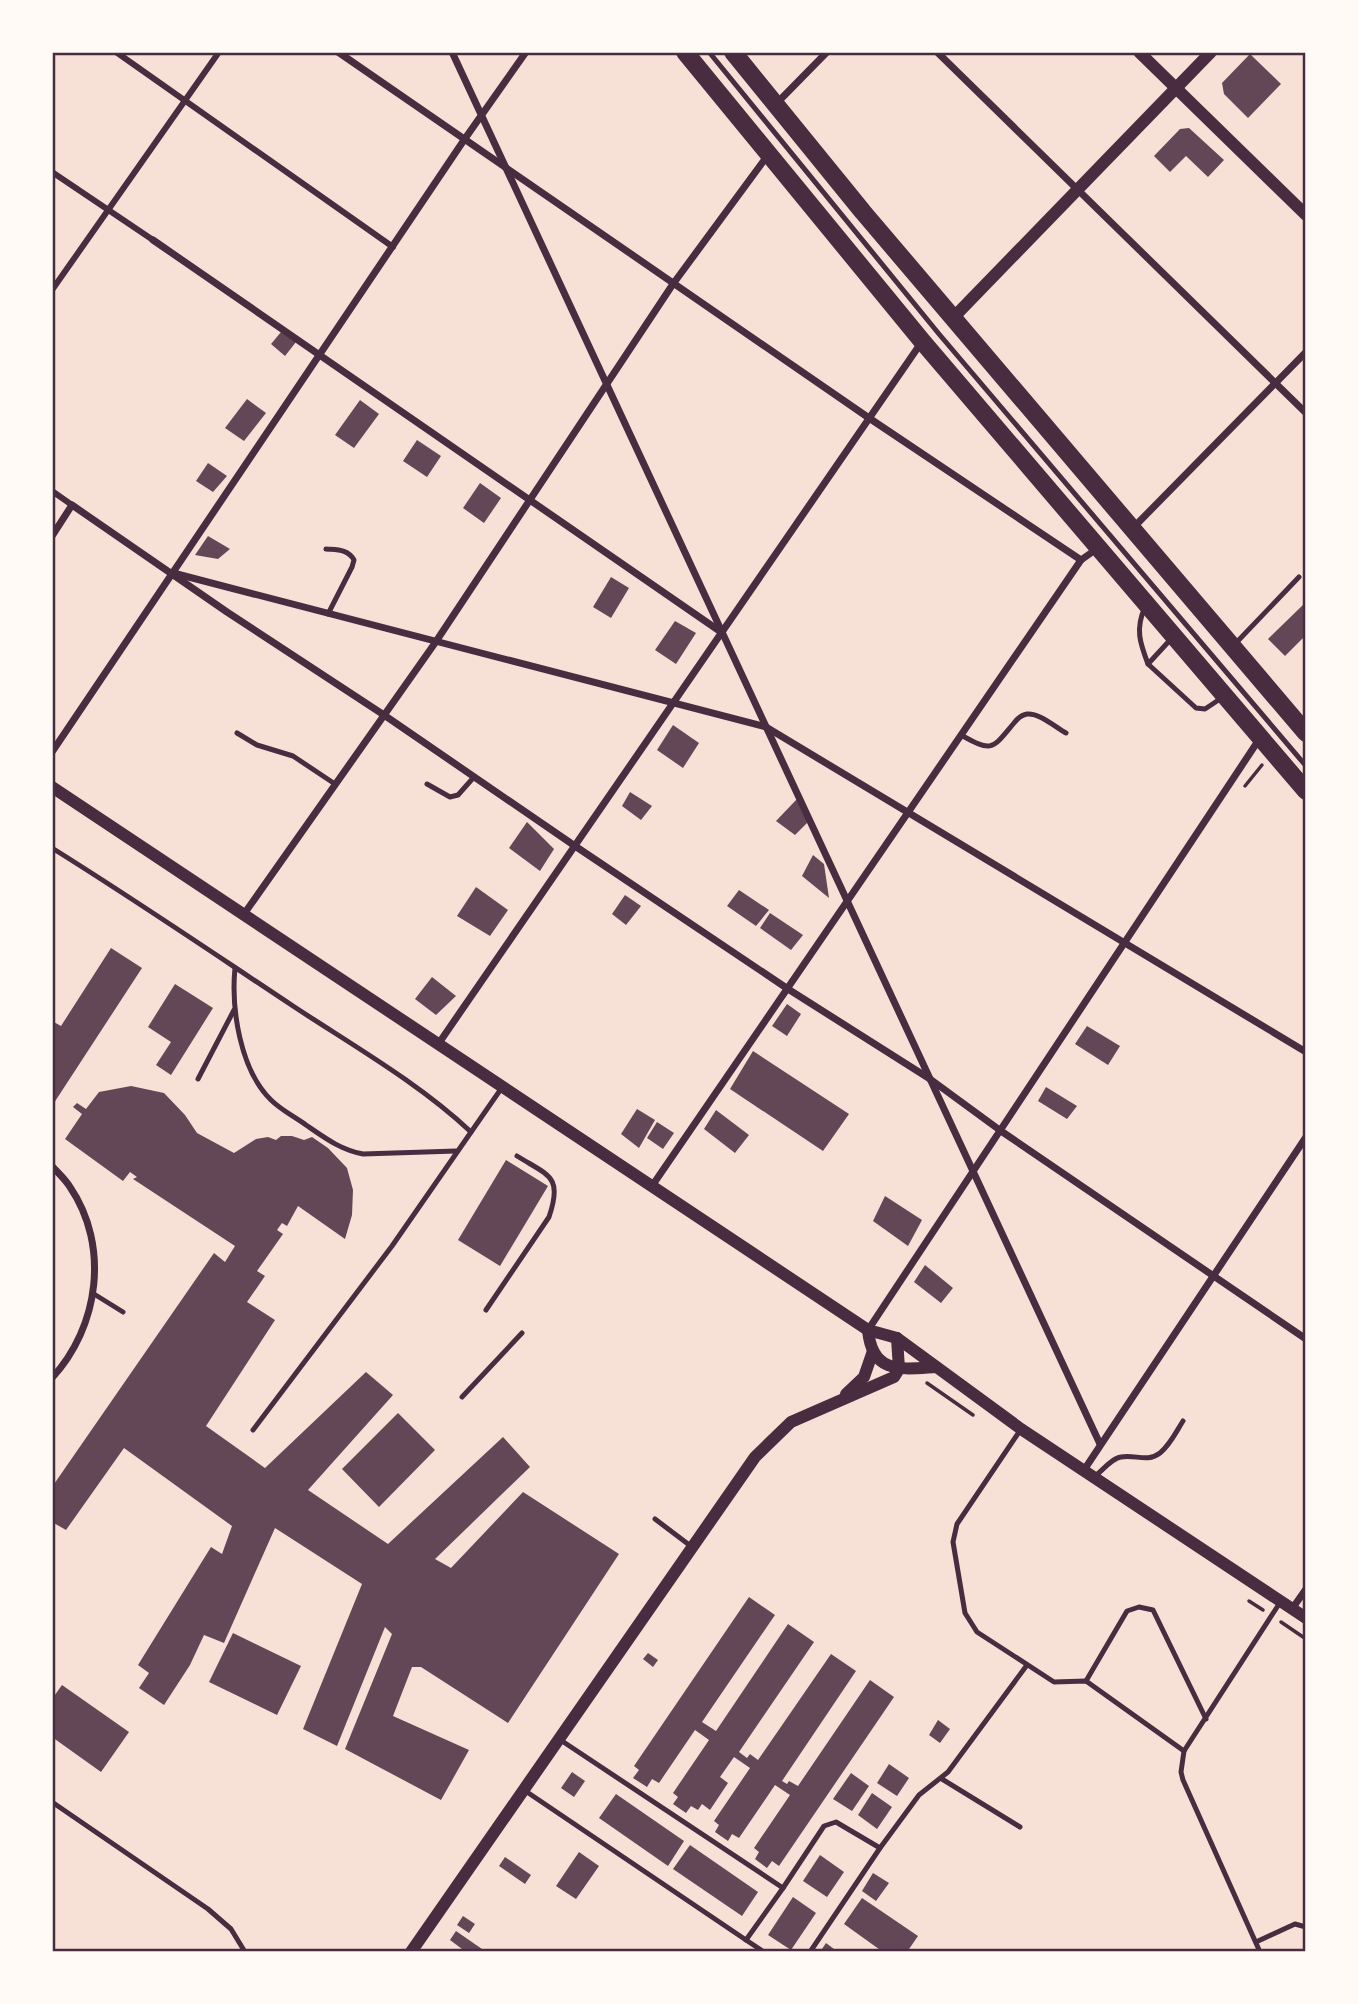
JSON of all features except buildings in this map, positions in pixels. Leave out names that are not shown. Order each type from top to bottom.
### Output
[{"type":"highway","points":[[685,52],[922,341],[1306,791]]},
{"type":"highway","points":[[733,52],[1131,530],[1306,733]]},
{"type":"street","points":[[116,52],[393,247]]},
{"type":"street","points":[[52,290],[219,52]]},
{"type":"street","points":[[338,52],[506,170],[1081,560]]},
{"type":"street","points":[[452,52],[1100,1444]]},
{"type":"street","points":[[52,752],[526,52]]},
{"type":"street","points":[[776,104],[827,52]]},
{"type":"street","points":[[936,52],[1306,413]]},
{"type":"street","points":[[1139,52],[1306,215]]},
{"type":"street","points":[[953,318],[1211,52]]},
{"type":"street","points":[[244,914],[436,643],[673,284],[768,155]]},
{"type":"street","points":[[52,172],[722,632]]},
{"type":"street","points":[[439,1043],[922,341]]},
{"type":"street","points":[[1131,530],[1306,352]]},
{"type":"street","points":[[52,491],[227,612],[788,989],[930,1079],[1001,1131],[1306,1339]]},
{"type":"street","points":[[52,536],[72,505]]},
{"type":"street","points":[[652,1186],[1081,560],[1099,548]]},
{"type":"street","points":[[173,573],[766,727],[1306,1052]]},
{"type":"street","points":[[936,1367],[899,1369],[885,1365],[873,1351],[868,1331],[1260,738]]},
{"type":"street","points":[[52,787],[868,1331],[897,1338],[1021,1429],[1306,1618]]},
{"type":"street","points":[[1089,1474],[1100,1444],[1306,1137]]},
{"type":"street","points":[[52,1166],[71,1187],[87,1221],[95,1257],[94,1294],[84,1330],[67,1362],[52,1378]]},
{"type":"street","points":[[411,1951],[755,1457],[791,1422],[894,1377],[899,1369],[897,1338]]},
{"type":"street","points":[[839,1399],[864,1377],[873,1351]]},
{"type":"street","points":[[1287,1605],[1306,1589]]},
{"type":"lane","points":[[709,52],[948,345],[1306,766]]},
{"type":"lane","points":[[326,549],[342,550],[354,559],[328,614]]},
{"type":"lane","points":[[1231,647],[1299,577]]},
{"type":"lane","points":[[1146,604],[1140,618],[1138,637],[1148,664],[1196,708],[1205,709],[1224,696]]},
{"type":"lane","points":[[1148,664],[1173,636]]},
{"type":"lane","points":[[961,735],[990,747],[997,744],[1019,717],[1027,714],[1037,716],[1066,733]]},
{"type":"lane","points":[[237,733],[257,745],[293,756],[335,784]]},
{"type":"lane","points":[[427,784],[450,797],[458,794],[474,777]]},
{"type":"lane","points":[[52,848],[363,1052],[454,1116],[471,1132]]},
{"type":"lane","points":[[235,968],[234,1010],[254,1079],[271,1100],[335,1145],[349,1151],[363,1154],[456,1151]]},
{"type":"lane","points":[[198,1079],[234,1010]]},
{"type":"lane","points":[[253,1430],[392,1246],[503,1086]]},
{"type":"lane","points":[[486,1310],[549,1217],[556,1192],[554,1182],[547,1174],[517,1156]]},
{"type":"lane","points":[[94,1294],[123,1312]]},
{"type":"lane","points":[[462,1397],[522,1333]]},
{"type":"lane","points":[[1089,1474],[1117,1458],[1149,1458],[1158,1455],[1168,1446],[1183,1421]]},
{"type":"lane","points":[[1021,1429],[957,1524],[953,1542],[965,1613],[977,1632],[1027,1665],[1054,1682],[1086,1681],[1184,1751]]},
{"type":"lane","points":[[655,1520],[692,1547]]},
{"type":"lane","points":[[1260,1951],[1181,1772],[1184,1751],[1271,1616],[1287,1605]]},
{"type":"lane","points":[[1086,1681],[1127,1611],[1139,1607],[1153,1610],[1206,1719]]},
{"type":"lane","points":[[810,1951],[919,1795],[942,1779],[979,1733],[1027,1665]]},
{"type":"lane","points":[[559,1739],[783,1888]]},
{"type":"lane","points":[[942,1779],[1020,1827]]},
{"type":"lane","points":[[524,1790],[764,1951]]},
{"type":"lane","points":[[52,1802],[208,1909],[232,1929],[245,1951]]},
{"type":"lane","points":[[746,1940],[824,1826],[836,1822],[880,1848]]},
{"type":"lane","points":[[1256,1942],[1295,1924],[1306,1927]]},
{"type":"path","points":[[1239,793],[1262,765]]},
{"type":"path","points":[[924,1381],[979,1419]]},
{"type":"path","points":[[1239,1594],[1306,1639]]}]
